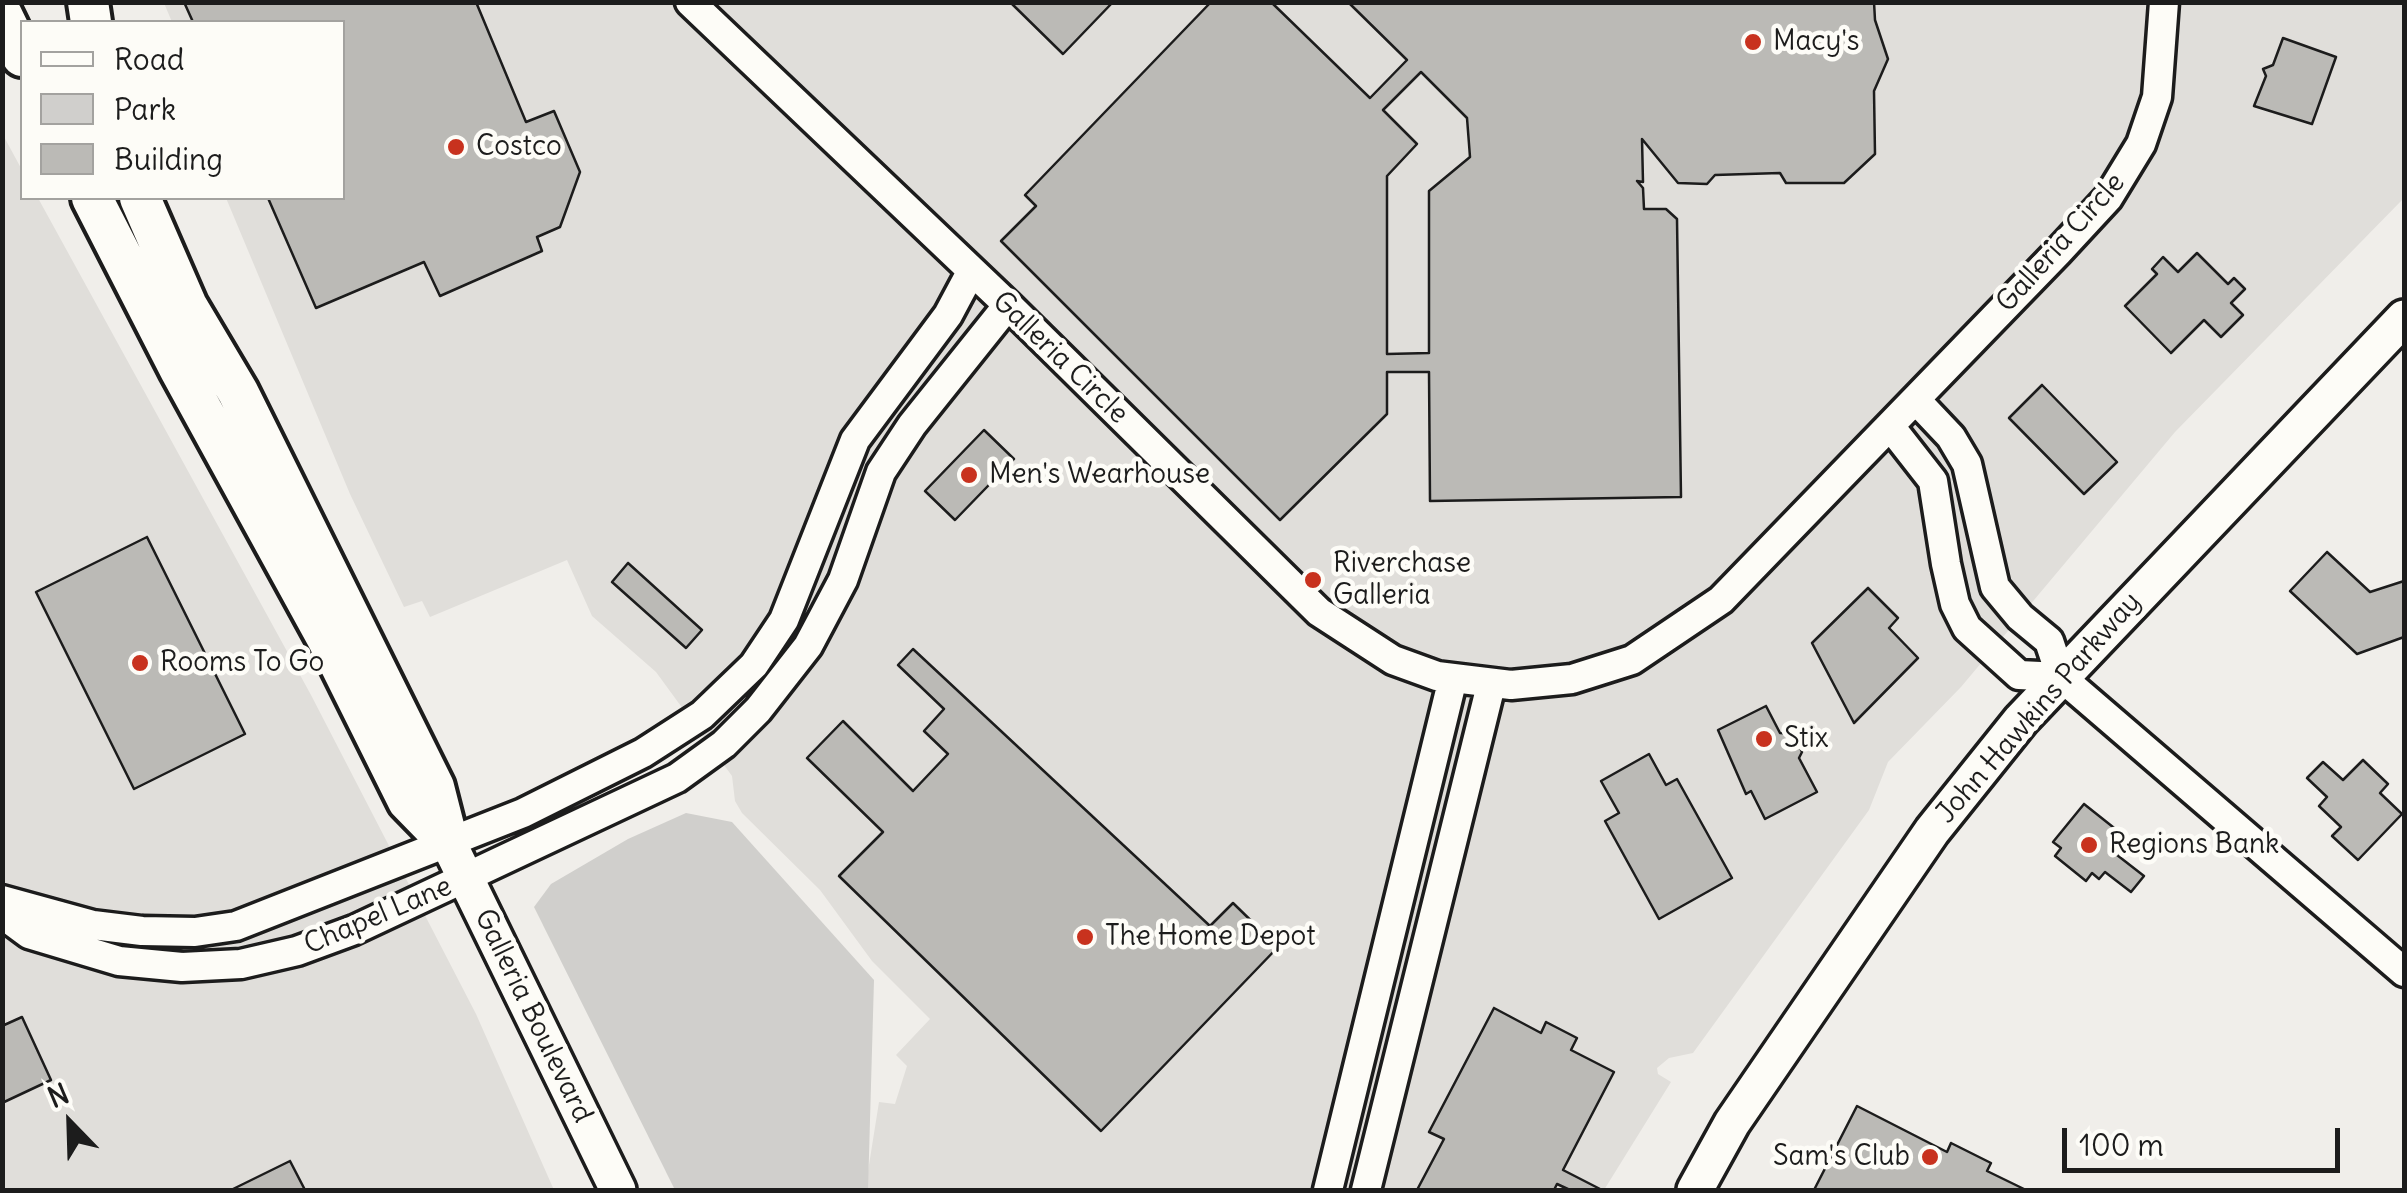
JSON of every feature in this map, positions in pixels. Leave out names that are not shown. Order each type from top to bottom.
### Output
[{"type":"highway","points":[[2,15],[20,52]]},
{"type":"highway","points":[[93,200],[180,370],[329,642],[408,801],[448,842]]},
{"type":"highway","points":[[141,200],[187,306],[238,392],[434,787],[448,842]]},
{"type":"main road","name":"John Hawkins Parkway","points":[[1695,1190],[1732,1124],[1932,831],[2061,677],[2404,318]]},
{"type":"main road","name":"Galleria Boulevard","points":[[448,842],[618,1190]]},
{"type":"street","name":"Galleria Circle","points":[[690,2],[1008,305],[1319,612],[1393,660],[1453,678],[1491,684],[1572,679],[1632,660],[1673,636],[1721,600],[2088,220],[2130,165],[2157,97],[2164,2]]},
{"type":"street","name":"Chapel Lane","points":[[2,900],[93,925],[194,932],[273,914],[523,813],[644,753],[702,715],[754,666],[784,620],[856,440],[948,315],[971,272]]},
{"type":"street","name":"Chapel Lane","points":[[2,914],[29,934],[119,961],[182,967],[241,964],[296,951],[354,930],[678,778],[724,744],[758,710],[808,646],[843,580],[881,472],[912,425],[1008,305]]},
{"type":"street","points":[[1916,400],[1951,437],[1967,464],[1995,587],[2020,617],[2050,642],[2061,677],[2404,972]]},
{"type":"street","points":[[1890,426],[1933,481],[1949,578],[1968,628],[2019,675],[2061,677]]},
{"type":"street","points":[[1328,1190],[1453,678]]},
{"type":"street","points":[[1366,1190],[1491,684]]},
{"type":"shaded area","name":"Riverchase Galleria","points":[[164,3],[2404,3],[2404,198],[2175,432],[1961,687],[1888,762],[1869,810],[1693,1053],[1669,1058],[1657,1068],[1658,1074],[1671,1082],[1604,1190],[865,1190],[879,1102],[895,1104],[907,1066],[896,1055],[930,1019],[872,961],[820,890],[742,813],[735,801],[732,776],[656,672],[592,616],[567,560],[430,617],[422,601],[404,607],[350,494],[227,200],[345,200],[345,20],[171,20]]},
{"type":"shaded area","points":[[2,133],[20,166],[20,200],[39,200],[311,695],[476,1014],[554,1190],[3,1190]]},
{"type":"green space","points":[[686,813],[732,822],[874,980],[868,1190],[675,1190],[534,907],[551,884],[628,839]]},
{"type":"building","name":"Costco","points":[[184,2],[476,2],[526,122],[554,111],[580,172],[560,227],[537,237],[542,251],[440,296],[424,262],[316,308],[269,200],[345,200],[345,20],[192,20]]},
{"type":"building","points":[[1010,2],[1113,2],[1063,54]]},
{"type":"building","points":[[1211,2],[1271,2],[1370,98],[1407,60],[1348,2],[1874,2],[1875,20],[1888,59],[1874,91],[1875,154],[1844,183],[1786,183],[1780,173],[1715,175],[1707,184],[1678,183],[1642,139],[1643,182],[1637,181],[1643,188],[1644,209],[1666,209],[1677,219],[1681,497],[1430,501],[1429,372],[1387,372],[1387,414],[1280,520],[1001,241],[1036,206],[1025,195]],"holes":[[[1421,72],[1467,118],[1470,157],[1429,191],[1429,353],[1387,354],[1387,176],[1417,144],[1383,110]]]},
{"type":"building","points":[[2283,38],[2336,57],[2312,124],[2254,106],[2266,76],[2263,69],[2273,65]]},
{"type":"building","points":[[2197,253],[2228,284],[2234,278],[2245,289],[2231,303],[2243,315],[2221,337],[2204,320],[2171,353],[2125,306],[2157,274],[2152,269],[2163,257],[2178,272]]},
{"type":"building","points":[[2042,385],[2117,462],[2084,494],[2009,418]]},
{"type":"building","name":"Men's Wearhouse","points":[[984,430],[1014,459],[955,520],[925,491]]},
{"type":"building","name":"Rooms To Go","points":[[147,537],[245,734],[134,789],[36,592]]},
{"type":"building","points":[[2327,552],[2370,592],[2404,581],[2404,637],[2357,654],[2290,591]]},
{"type":"building","points":[[628,563],[702,630],[686,648],[612,582]]},
{"type":"building","points":[[1868,588],[1898,618],[1889,628],[1918,658],[1854,723],[1812,643]]},
{"type":"building","name":"The Home Depot","points":[[913,649],[1210,926],[1233,903],[1278,947],[1101,1131],[839,876],[883,832],[807,758],[843,721],[913,791],[948,754],[924,731],[944,709],[898,665]]},
{"type":"building","points":[[1766,706],[1780,733],[1794,734],[1802,752],[1799,758],[1817,792],[1765,819],[1751,791],[1746,794],[1718,730]]},
{"type":"building","points":[[1649,754],[1666,785],[1677,779],[1732,878],[1659,919],[1605,821],[1619,813],[1601,781]]},
{"type":"building","points":[[2363,760],[2388,784],[2380,793],[2402,814],[2358,860],[2332,836],[2341,827],[2319,806],[2327,797],[2307,778],[2323,762],[2343,780]]},
{"type":"building","name":"Regions Bank","points":[[2084,804],[2123,835],[2117,855],[2144,876],[2131,892],[2105,872],[2099,879],[2092,873],[2086,881],[2055,856],[2061,848],[2053,842]]},
{"type":"building","points":[[1494,1008],[1541,1033],[1546,1022],[1577,1038],[1571,1050],[1614,1072],[1563,1170],[1602,1190],[1570,1190],[1557,1184],[1554,1190],[1417,1190],[1444,1139],[1429,1132]]},
{"type":"building","points":[[22,1017],[51,1080],[2,1103],[2,1026]]},
{"type":"building","points":[[1857,1106],[1947,1152],[1951,1143],[1991,1163],[1987,1171],[2026,1190],[1814,1190]]},
{"type":"building","points":[[290,1161],[305,1190],[231,1190]]},
{"type":"place","name":"Macy's","points":[[1753,42]]},
{"type":"place","name":"Costco","points":[[456,147]]},
{"type":"place","name":"Men's Wearhouse","points":[[969,475]]},
{"type":"place","name":"Riverchase Galleria","points":[[1313,580]]},
{"type":"place","name":"Rooms To Go","points":[[140,663]]},
{"type":"place","name":"Stix","points":[[1764,739]]},
{"type":"place","name":"Regions Bank","points":[[2089,845]]},
{"type":"place","name":"The Home Depot","points":[[1085,937]]},
{"type":"place","name":"Sam's Club","points":[[1930,1157]]}]
